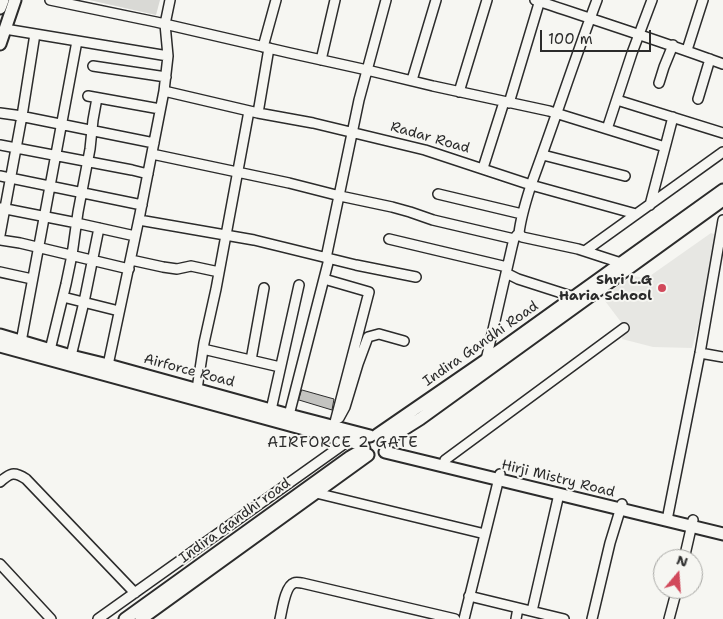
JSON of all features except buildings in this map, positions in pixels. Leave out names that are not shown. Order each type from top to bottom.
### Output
[{"type":"main road","points":[[0,8],[3,0]]},
{"type":"main road","points":[[0,44],[15,0]]},
{"type":"main road","name":"Indira Gandhi Road","points":[[375,445],[486,360],[723,190]]},
{"type":"main road","name":"Indira Gandhi Road","points":[[375,445],[420,419],[723,200]]},
{"type":"main road","name":"Airforce Road","points":[[0,335],[71,356],[334,426],[375,445]]},
{"type":"main road","name":"Airforce Road","points":[[0,346],[348,441],[375,445]]},
{"type":"main road","name":"Hirji Mistry Road","points":[[375,445],[445,460],[559,494],[621,506]]},
{"type":"main road","name":"Hirji Mistry Road","points":[[375,445],[692,524],[723,534]]},
{"type":"main road","name":"Indira Gandhi road","points":[[141,619],[316,493],[375,445]]},
{"type":"main road","name":"Indira Gandhi road","points":[[125,619],[350,457],[375,445]]},
{"type":"main road","name":"Hirji Mistry Road","points":[[692,524],[723,527]]},
{"type":"street","points":[[50,0],[165,24],[558,113],[665,147]]},
{"type":"street","points":[[108,365],[136,236],[164,91],[168,56],[165,24],[170,0]]},
{"type":"street","points":[[197,389],[203,348],[237,172],[253,112],[276,0]]},
{"type":"street","points":[[321,60],[334,0]]},
{"type":"street","points":[[289,415],[324,279],[361,90],[386,0]]},
{"type":"street","points":[[412,80],[436,0]]},
{"type":"street","points":[[459,92],[488,0]]},
{"type":"street","points":[[483,168],[507,102],[538,0],[638,35],[673,45],[723,64]]},
{"type":"street","points":[[486,360],[522,214],[558,113],[580,43],[597,0]]},
{"type":"street","points":[[607,129],[638,35],[652,0]]},
{"type":"street","points":[[687,50],[704,0]]},
{"type":"street","points":[[5,29],[168,56]]},
{"type":"street","points":[[0,234],[2,209],[16,148],[35,34]]},
{"type":"street","points":[[21,342],[77,41]]},
{"type":"street","points":[[659,83],[673,45]]},
{"type":"street","points":[[698,99],[710,59]]},
{"type":"street","points":[[93,66],[166,78]]},
{"type":"street","name":"Radar Road","points":[[164,91],[253,112],[313,123],[425,150],[532,185],[636,214]]},
{"type":"street","points":[[50,350],[72,255],[88,161],[93,97],[160,109]]},
{"type":"street","points":[[617,100],[723,132]]},
{"type":"street","points":[[0,113],[154,144]]},
{"type":"street","points":[[650,205],[673,117]]},
{"type":"street","points":[[0,145],[148,174]]},
{"type":"street","points":[[585,251],[723,152]]},
{"type":"street","points":[[152,154],[392,207],[442,222],[585,251],[621,263]]},
{"type":"street","points":[[543,155],[625,176]]},
{"type":"street","points":[[0,176],[142,205]]},
{"type":"street","points":[[438,194],[522,214]]},
{"type":"street","points":[[2,209],[136,236]]},
{"type":"street","points":[[139,220],[254,240],[416,277]]},
{"type":"street","points":[[667,518],[700,353],[723,220]]},
{"type":"street","points":[[71,356],[99,228]]},
{"type":"street","points":[[389,239],[507,270],[518,279],[574,297]]},
{"type":"street","points":[[0,240],[93,260],[177,269],[191,266],[219,272]]},
{"type":"street","points":[[0,272],[32,279]]},
{"type":"street","points":[[324,279],[369,292],[334,426]]},
{"type":"street","points":[[271,410],[299,285]]},
{"type":"street","points":[[251,360],[264,288]]},
{"type":"street","points":[[63,298],[120,311]]},
{"type":"street","points":[[445,460],[624,328]]},
{"type":"street","points":[[334,426],[345,407],[368,337],[379,334],[404,341]]},
{"type":"street","points":[[203,348],[280,367]]},
{"type":"street","points":[[700,353],[723,357]]},
{"type":"street","points":[[98,619],[348,441]]},
{"type":"street","points":[[0,482],[12,474],[18,474],[26,478],[135,592]]},
{"type":"street","points":[[464,619],[500,477]]},
{"type":"street","points":[[316,493],[485,534]]},
{"type":"street","points":[[532,611],[559,494]]},
{"type":"street","points":[[592,619],[621,506]]},
{"type":"street","points":[[686,549],[692,524]]},
{"type":"street","points":[[0,564],[50,619]]},
{"type":"street","points":[[280,619],[287,590],[295,582],[455,619]]},
{"type":"street","points":[[469,596],[564,619]]},
{"type":"street","points":[[669,619],[674,599]]},
{"type":"street","points":[[516,619],[518,608]]},
{"type":"shaded area","points":[[89,0],[160,0],[156,15]]},
{"type":"shaded area","name":"Shri L.G Haria School","points":[[711,233],[722,237],[692,348],[653,347],[622,339],[624,326],[602,297],[633,276],[647,278]]},
{"type":"place","name":"Shri L.G Haria School","points":[[662,288]]},
{"type":"district","name":"AIRFORCE 2 GATE","points":[[343,443]]}]
